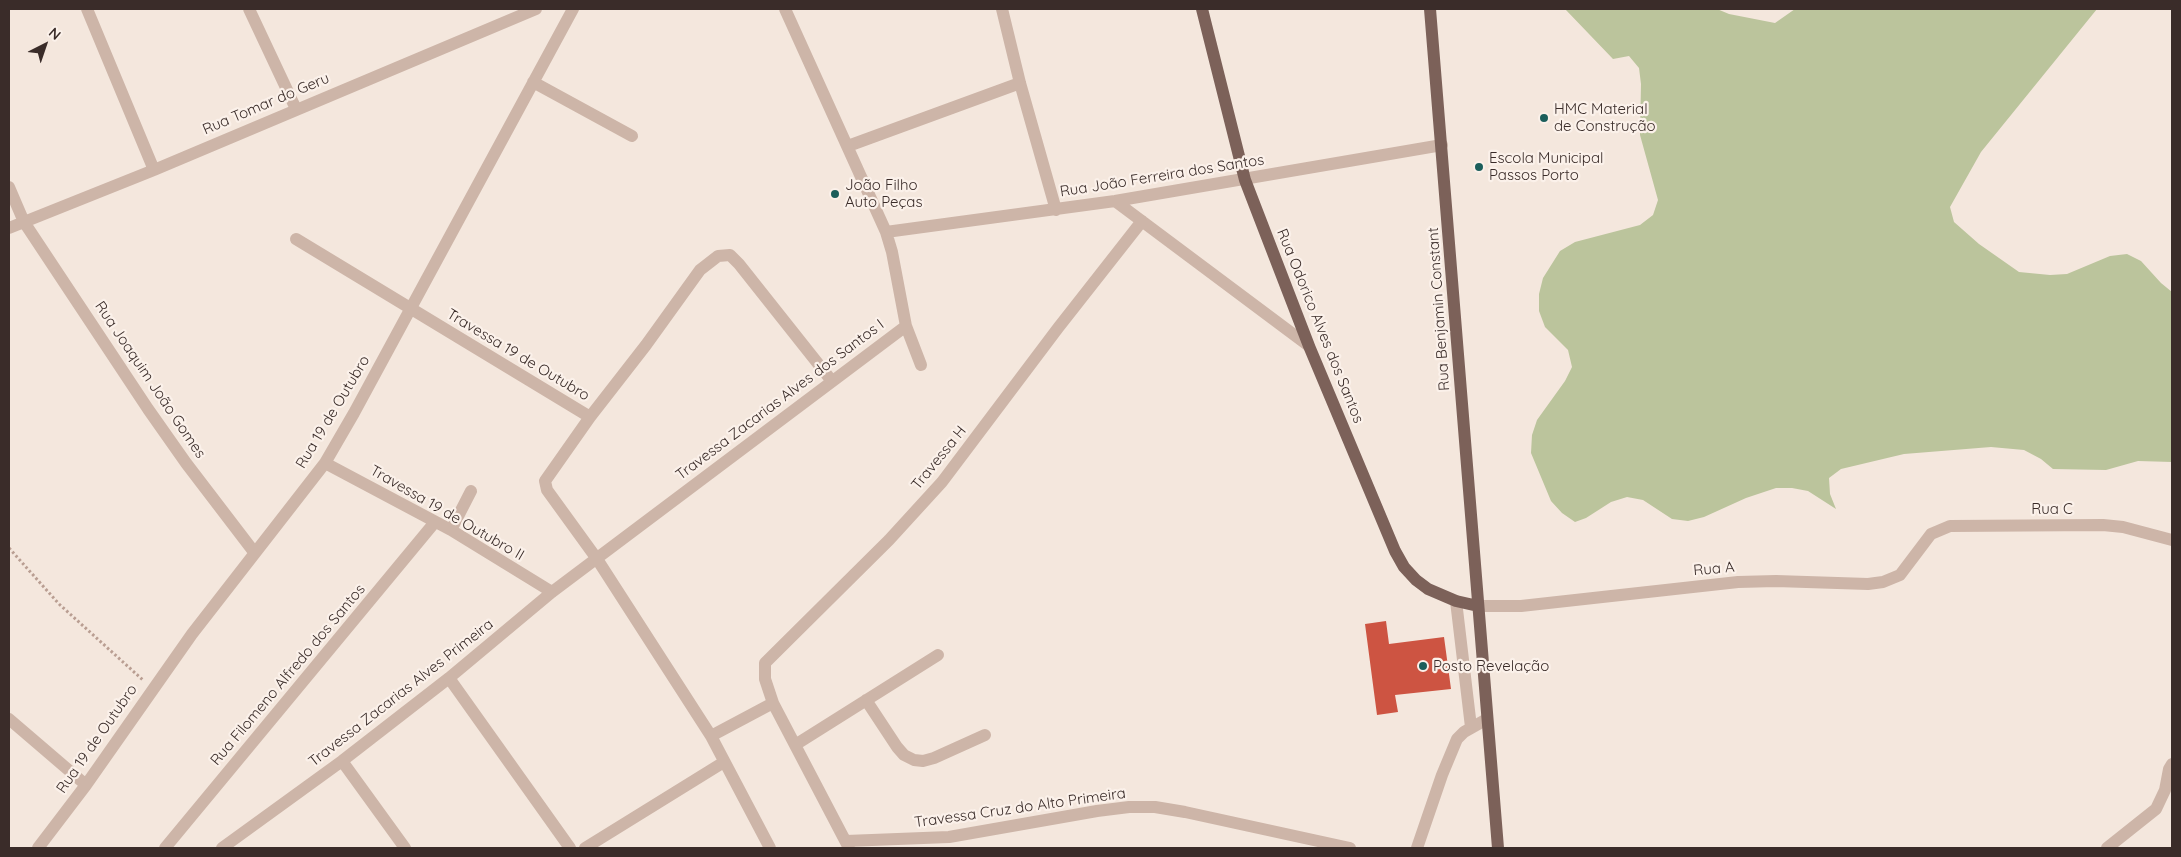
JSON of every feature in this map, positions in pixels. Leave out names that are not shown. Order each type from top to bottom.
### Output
[{"type":"main road","name":"Rua Odorico Alves dos Santos","points":[[1202,9],[1245,180],[1309,346],[1395,551],[1404,567],[1428,589],[1456,601],[1478,606]]},
{"type":"main road","name":"Rua Benjamin Constant","points":[[1430,9],[1498,848]]},
{"type":"street","points":[[87,9],[154,170]]},
{"type":"street","points":[[248,9],[296,109]]},
{"type":"street","name":"Rua Tomar do Geru","points":[[9,228],[154,170],[536,9]]},
{"type":"street","name":"Rua 19 de Outubro","points":[[38,848],[86,786],[152,689],[254,552],[325,463],[411,309],[573,9]]},
{"type":"street","name":"Travessa Zacarias Alves dos Santos I","points":[[597,559],[831,380],[906,326],[892,252],[886,232],[785,9]]},
{"type":"street","points":[[1002,9],[1020,83],[1056,210]]},
{"type":"street","points":[[533,82],[632,136]]},
{"type":"street","points":[[848,146],[1020,83]]},
{"type":"street","name":"Rua João Ferreira dos Santos","points":[[886,232],[1115,201],[1442,145]]},
{"type":"street","name":"Rua Joaquim João Gomes","points":[[9,187],[24,222],[153,417],[254,552]]},
{"type":"street","points":[[1115,201],[1309,346]]},
{"type":"street","name":"Travessa H","points":[[773,703],[764,670],[770,657],[889,540],[942,482],[1142,221]]},
{"type":"street","name":"Travessa 19 de Outubro","points":[[296,239],[590,417],[547,476],[545,486],[597,559],[711,736],[770,848]]},
{"type":"street","points":[[590,417],[646,345],[700,270],[718,256],[730,255],[739,264],[831,380]]},
{"type":"street","points":[[906,326],[921,365]]},
{"type":"street","name":"Travessa 19 de Outubro II","points":[[325,463],[436,522],[552,592]]},
{"type":"street","points":[[450,530],[471,490]]},
{"type":"street","name":"Rua Filomeno Alfredo dos Santos","points":[[165,848],[436,522]]},
{"type":"street","name":"Rua C","points":[[1931,534],[1950,526],[2103,525],[2172,540]]},
{"type":"street","name":"Rua A","points":[[1478,606],[1521,606],[1738,582],[1776,581],[1868,584],[1883,582],[1900,575],[1931,534]]},
{"type":"street","name":"Travessa Zacarias Alves Primeira","points":[[222,848],[237,844],[449,678],[552,592],[597,559]]},
{"type":"street","points":[[1456,601],[1471,728]]},
{"type":"street","points":[[796,744],[938,655]]},
{"type":"street","points":[[449,678],[570,848]]},
{"type":"street","points":[[866,700],[897,747],[904,755],[914,760],[923,761],[934,758],[985,735]]},
{"type":"street","points":[[711,736],[773,703]]},
{"type":"street","name":"Travessa Cruz do Alto Primeira","points":[[773,703],[847,845],[949,837],[1129,807],[1185,812],[1350,848]]},
{"type":"street","points":[[9,719],[86,786]]},
{"type":"street","points":[[1417,848],[1450,752],[1457,740],[1471,728],[1487,719]]},
{"type":"street","points":[[342,761],[405,848]]},
{"type":"street","points":[[585,848],[724,762]]},
{"type":"street","points":[[2107,848],[2156,809],[2165,790],[2169,769],[2172,764]]},
{"type":"path","points":[[9,548],[59,604],[152,689]]},
{"type":"green space","points":[[1565,9],[1717,9],[1729,14],[1775,23],[1795,9],[2097,9],[1981,152],[1950,207],[1954,222],[1979,244],[2019,272],[2050,275],[2067,274],[2110,256],[2127,254],[2141,261],[2172,292],[2172,462],[2138,461],[2106,470],[2053,469],[2041,459],[2024,450],[1991,447],[1904,454],[1841,469],[1829,478],[1830,494],[1836,509],[1808,491],[1776,488],[1746,498],[1704,517],[1688,521],[1672,519],[1643,500],[1627,497],[1611,502],[1586,518],[1575,522],[1562,513],[1551,501],[1531,453],[1532,435],[1537,420],[1565,381],[1572,367],[1568,350],[1545,327],[1539,311],[1539,294],[1543,278],[1560,251],[1575,242],[1640,225],[1653,215],[1658,200],[1640,135],[1641,84],[1639,68],[1629,56],[1613,59]]},
{"type":"building","points":[[1386,621],[1389,644],[1444,637],[1451,689],[1395,695],[1398,712],[1377,715],[1365,624]]},
{"type":"place","name":"HMC Material de Construção","points":[[1544,118]]},
{"type":"place","name":"Escola Municipal Passos Porto","points":[[1479,167]]},
{"type":"place","name":"João Filho Auto Peças","points":[[835,194]]},
{"type":"place","name":"Posto Revelação","points":[[1423,666]]}]
